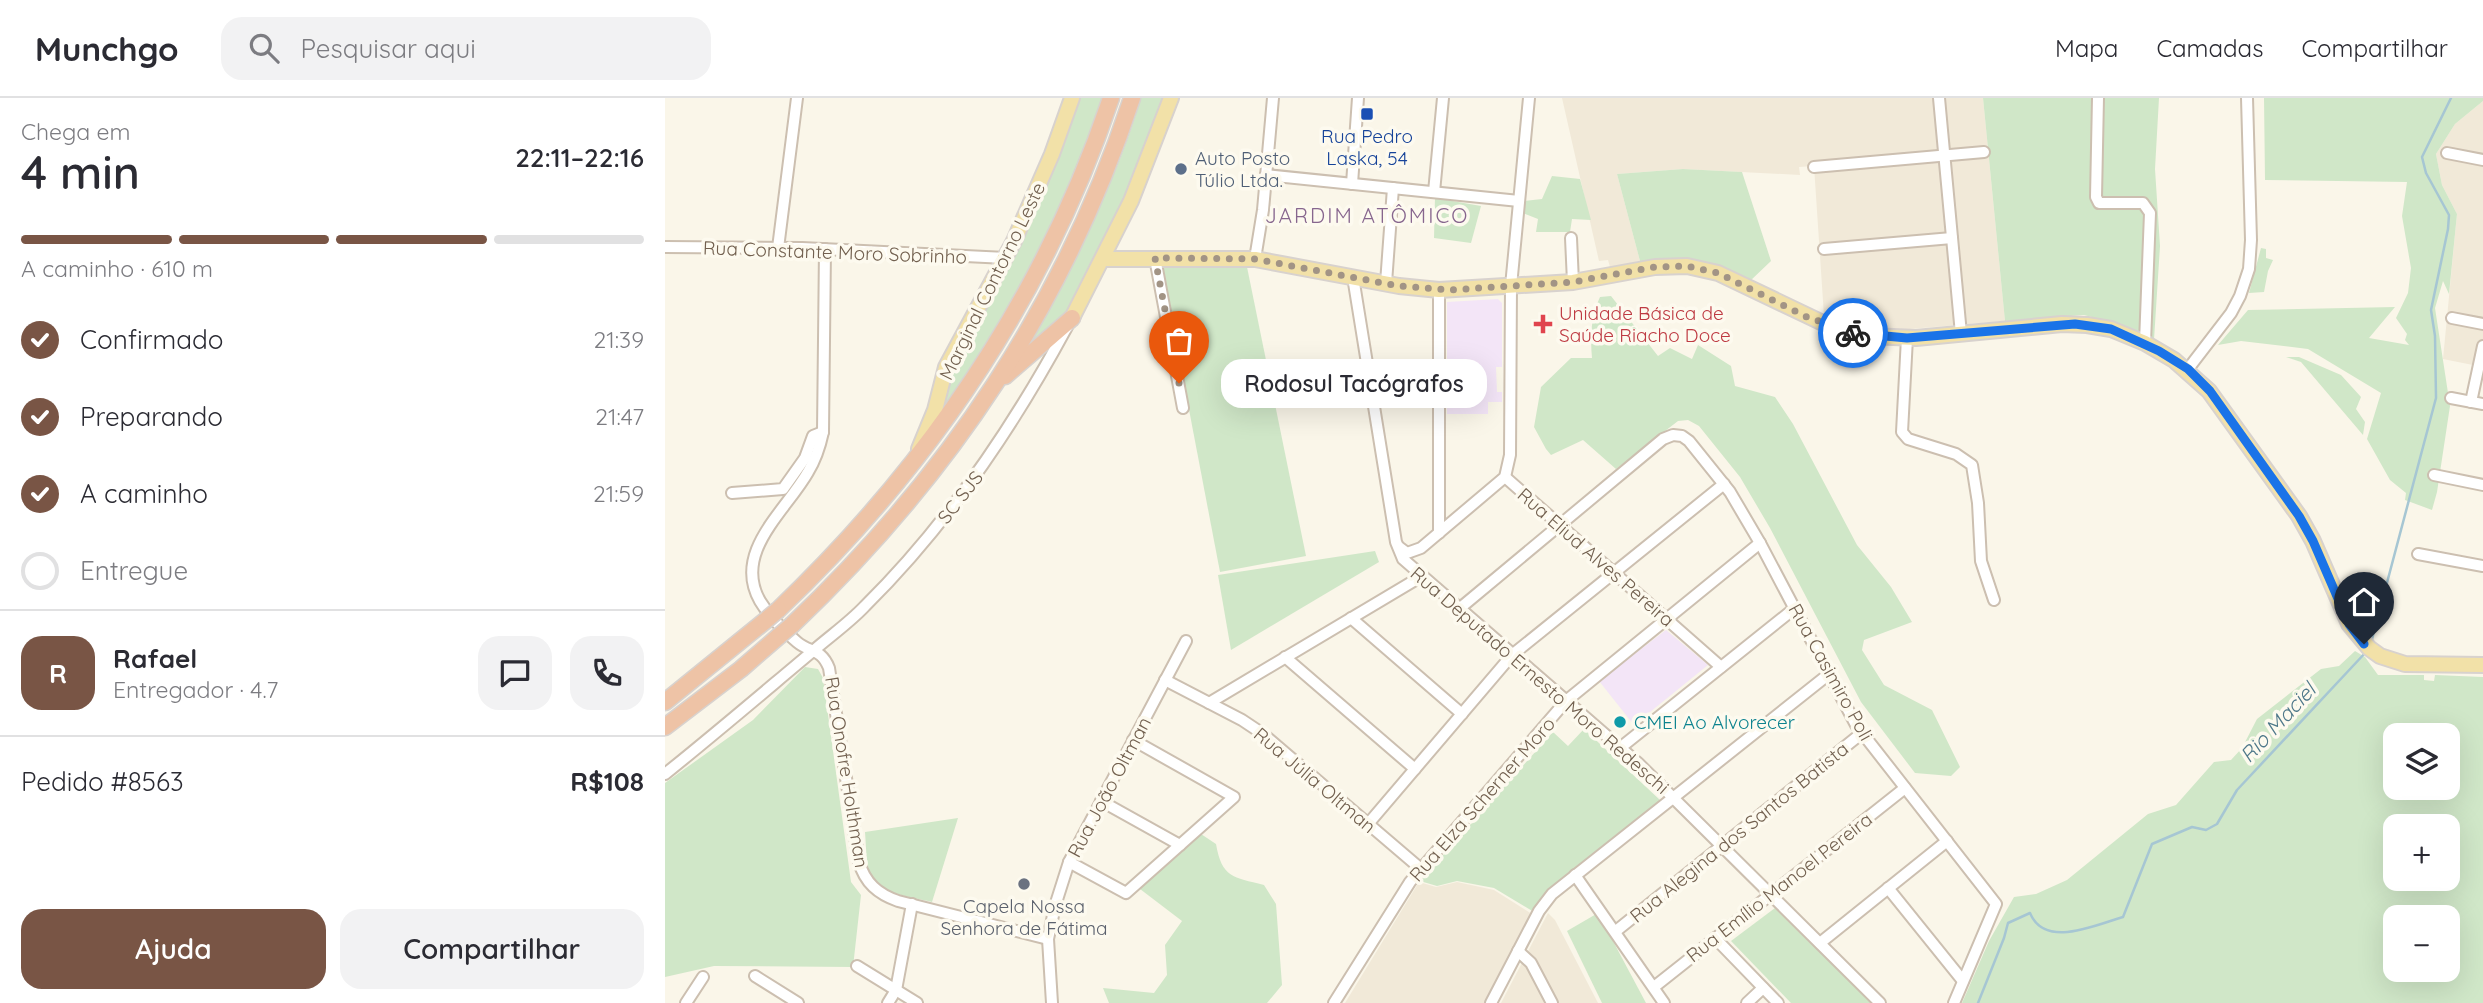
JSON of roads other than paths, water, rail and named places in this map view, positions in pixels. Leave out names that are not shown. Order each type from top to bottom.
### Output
[{"type":"highway","points":[[665,702],[778,610],[841,548],[913,465],[970,387],[1034,278],[1089,160],[1111,98]]},
{"type":"highway","points":[[665,727],[722,684],[792,625],[869,547],[923,485],[966,428],[1023,340],[1076,237],[1108,164],[1132,98]]},
{"type":"highway","points":[[992,386],[1072,318]]},
{"type":"main road","name":"Marginal Contorno Leste","points":[[913,465],[935,410],[950,359],[1006,258],[1052,154],[1072,98]]},
{"type":"main road","points":[[1072,318],[1146,167],[1171,98]]},
{"type":"main road","points":[[1103,258],[1255,259],[1439,290],[1573,282],[1664,266],[1700,268],[1726,276],[1807,317],[1840,330],[1870,336],[1907,338],[2075,324],[2111,329],[2145,343],[2188,369],[2219,403],[2299,516],[2313,541],[2349,624],[2369,648],[2388,660],[2405,663],[2483,665]]},
{"type":"street","points":[[778,248],[797,98]]},
{"type":"street","points":[[1255,259],[1273,98]]},
{"type":"street","points":[[1352,184],[1359,98]]},
{"type":"street","points":[[1434,192],[1443,98]]},
{"type":"street","name":"Rua Eliud Alves Pereira","points":[[1529,98],[1511,286],[1510,455],[1505,477],[1721,667]]},
{"type":"street","points":[[1939,98],[1961,334]]},
{"type":"street","points":[[2098,98],[2096,197],[2099,203],[2143,202],[2150,213],[2145,343]]},
{"type":"street","points":[[2188,369],[2221,329],[2240,296],[2256,239],[2247,98]]},
{"type":"street","points":[[1814,167],[1984,152]]},
{"type":"street","points":[[2447,153],[2483,160]]},
{"type":"street","points":[[1266,175],[1519,201]]},
{"type":"street","points":[[1385,283],[1393,188]]},
{"type":"street","points":[[1824,249],[1952,237]]},
{"type":"street","points":[[1571,238],[1573,282]]},
{"type":"street","name":"Rua Constante Moro Sobrinho","points":[[665,247],[825,249],[1006,258]]},
{"type":"street","name":"Rua Onofre Holthman","points":[[825,249],[823,432],[820,447],[808,472],[760,541],[752,571],[756,592],[767,610],[799,644],[814,650],[826,660],[831,676],[861,869],[875,890],[912,904],[1048,939]]},
{"type":"street","points":[[1155,258],[1183,408]]},
{"type":"street","name":"Rua Deputado Ernesto Moro Redeschi","points":[[1353,277],[1396,542],[1403,559],[1673,797],[1880,1003]]},
{"type":"street","points":[[1439,290],[1439,533]]},
{"type":"street","points":[[2240,296],[2253,296]]},
{"type":"street","name":"SC SJS","points":[[814,650],[882,590],[954,505],[1008,431],[1072,318]]},
{"type":"street","points":[[2452,318],[2483,324]]},
{"type":"street","points":[[1907,338],[1902,432],[1907,439],[1956,454],[1972,465],[1981,561],[1994,600]]},
{"type":"street","points":[[2471,402],[2483,346]]},
{"type":"street","points":[[2451,398],[2483,404]]},
{"type":"street","points":[[732,493],[783,489],[801,464],[813,436],[823,432]]},
{"type":"street","name":"Rua Casimiro Poli","points":[[1560,525],[1663,439],[1678,435],[1693,446],[1724,484],[1760,543],[1862,733],[1996,904],[1963,981]]},
{"type":"street","points":[[2434,475],[2483,485]]},
{"type":"street","points":[[1396,542],[1407,554],[1420,548],[1505,477]]},
{"type":"street","points":[[1368,824],[1512,655],[1724,484]]},
{"type":"street","points":[[1459,609],[1560,525]]},
{"type":"street","name":"Rua Elza Scherner Moro","points":[[1334,1003],[1421,869],[1566,701],[1760,543]]},
{"type":"street","points":[[1209,702],[1422,576],[1415,564],[1420,548]]},
{"type":"street","points":[[2418,554],[2483,566]]},
{"type":"street","points":[[1620,748],[1795,608]]},
{"type":"street","points":[[1351,618],[1462,714]]},
{"type":"street","name":"Rua João Oltman","points":[[1048,939],[1069,862],[1186,641]]},
{"type":"street","points":[[665,774],[735,719],[814,650]]},
{"type":"street","points":[[1285,657],[1415,769]]},
{"type":"street","points":[[1491,1003],[1546,900],[1829,674]]},
{"type":"street","name":"Rua Júlia Oltman","points":[[1165,680],[1242,720],[1274,742],[1421,869]]},
{"type":"street","name":"Rua Alegina dos Santos Batista","points":[[1616,931],[1862,733]]},
{"type":"street","points":[[1069,862],[1126,893],[1234,797],[1133,740]]},
{"type":"street","name":"Rua Emílio Manoel Pereira","points":[[1654,987],[1905,788]]},
{"type":"street","points":[[1101,801],[1180,845]]},
{"type":"street","points":[[1820,943],[1947,841]]},
{"type":"street","points":[[1575,875],[1664,1003]]},
{"type":"street","points":[[1888,888],[1963,981],[1954,1003]]},
{"type":"street","points":[[888,1003],[896,990],[912,904]]},
{"type":"street","points":[[1715,938],[1778,1003]]},
{"type":"street","points":[[1048,939],[1052,1003]]},
{"type":"street","points":[[1518,951],[1531,963],[1552,1003]]},
{"type":"street","points":[[857,966],[917,1003]]},
{"type":"street","points":[[755,976],[798,1003]]},
{"type":"street","points":[[686,1003],[703,977]]},
{"type":"street","points":[[1747,1003],[1763,988]]},
{"type":"waterway","name":"Rio Maciel","points":[[2371,643],[2436,398],[2435,336],[2431,310],[2449,215],[2426,173],[2422,157],[2451,98]]},
{"type":"waterway","name":"Rio Maciel","points":[[1978,1003],[2008,923],[2030,913],[2037,924],[2047,930],[2072,932],[2123,917],[2152,844],[2192,827],[2206,830],[2217,824],[2237,790],[2366,652]]},
{"type":"place","name":"Rua Pedro Laska, 54","points":[[1367,114]]},
{"type":"place","name":"Auto Posto Túlio Ltda.","points":[[1181,169]]},
{"type":"place","name":"Unidade Básica de Saúde Riacho Doce","points":[[1543,324]]},
{"type":"place","name":"Rodosul Tacógrafos","points":[[1179,383]]},
{"type":"place","name":"CMEI Ao Alvorecer","points":[[1620,722]]},
{"type":"place","name":"Capela Nossa Senhora de Fátima","points":[[1024,884]]},
{"type":"district","name":"JARDIM ATÔMICO","points":[[1367,216]]}]
